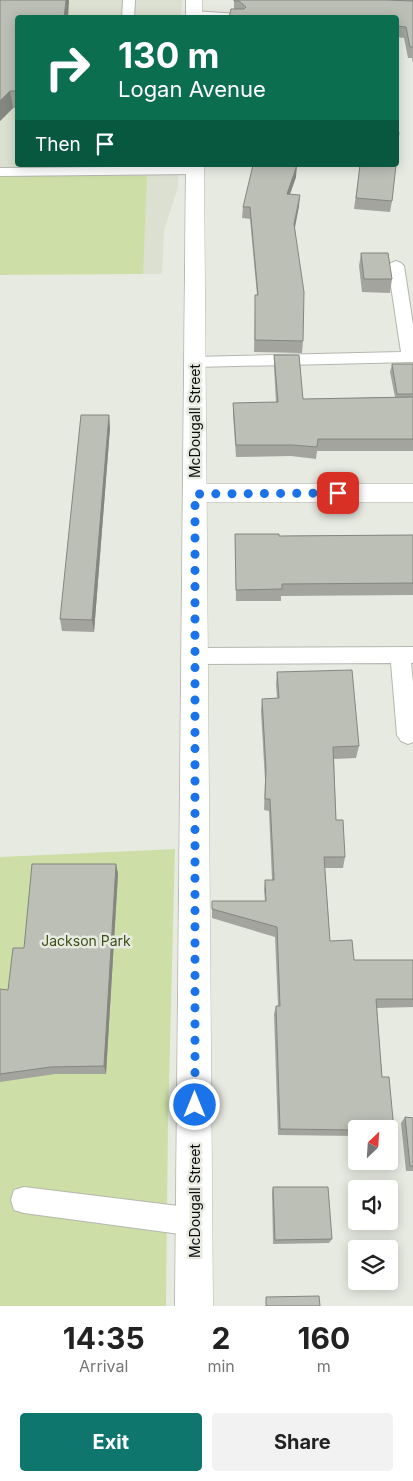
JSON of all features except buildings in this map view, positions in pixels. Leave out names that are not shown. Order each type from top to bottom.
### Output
[{"type":"street","name":"McDougall Street","points":[[194,1306],[195,168]]},
{"type":"street","points":[[195,494],[413,493]]},
{"type":"lane","points":[[128,15],[129,0]]},
{"type":"lane","points":[[194,11],[219,15]]},
{"type":"lane","points":[[0,172],[117,168],[195,168]]},
{"type":"lane","points":[[194,362],[411,357],[396,266]]},
{"type":"lane","points":[[195,656],[407,655],[408,735]]},
{"type":"lane","points":[[24,1200],[195,1222]]},
{"type":"shaded area","points":[[0,0],[182,0],[181,15],[15,15],[15,167],[178,167],[178,187],[164,230],[162,274],[0,274]]},
{"type":"green space","points":[[0,176],[147,176],[143,274],[0,275]]},
{"type":"green space","name":"Jackson Park","points":[[175,849],[168,1123],[166,1306],[0,1306],[0,857]]},
{"type":"route","points":[[195,1105],[195,494],[338,493]]}]
